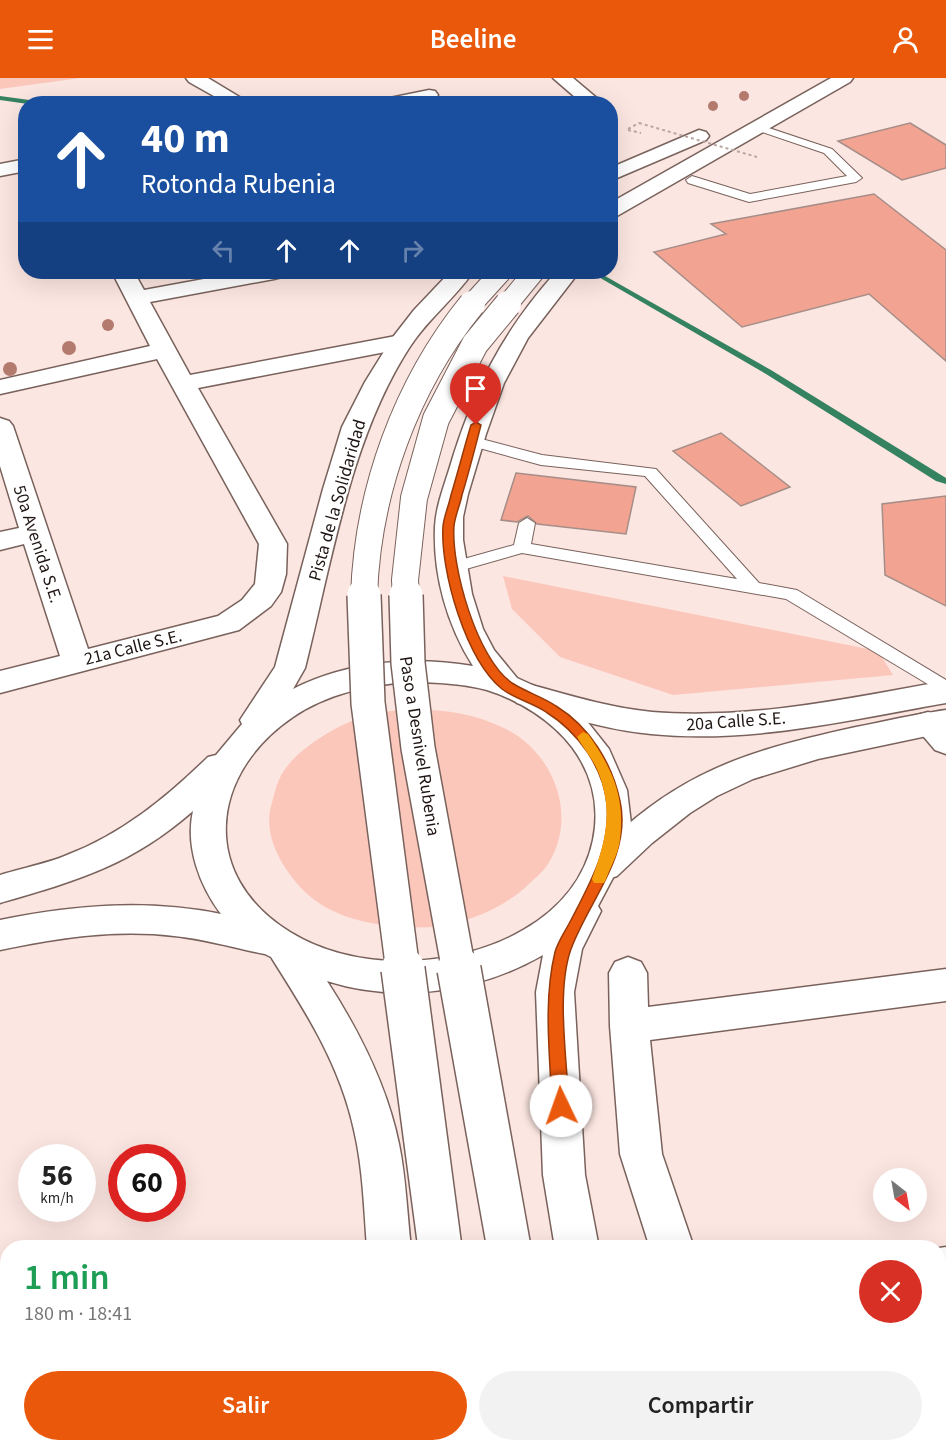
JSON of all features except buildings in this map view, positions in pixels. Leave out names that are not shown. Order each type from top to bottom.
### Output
[{"type":"main road","points":[[199,80],[233,78]]},
{"type":"main road","points":[[413,78],[430,96]]},
{"type":"main road","points":[[564,78],[585,96]]},
{"type":"main road","points":[[618,218],[757,127],[844,78]]},
{"type":"main road","points":[[199,80],[228,96]]},
{"type":"main road","points":[[618,173],[664,153],[719,125]]},
{"type":"main road","points":[[618,218],[692,180],[727,158],[757,127]]},
{"type":"main road","points":[[618,182],[664,153]]},
{"type":"main road","points":[[0,170],[18,167]]},
{"type":"main road","points":[[127,279],[183,384],[401,342]]},
{"type":"main road","points":[[138,298],[237,279]]},
{"type":"main road","name":"Pista de la Solidaridad","points":[[236,750],[290,668],[336,489],[355,427],[377,382],[401,342],[455,279]]},
{"type":"main road","points":[[439,1240],[368,703],[363,645],[364,590],[367,548],[377,502],[398,429],[409,401],[445,338],[482,290],[494,279]]},
{"type":"main road","name":"Paso a Desnivel Rubenia","points":[[508,1240],[421,764],[406,660],[404,586],[417,483],[424,454],[441,406],[457,373],[487,325],[527,279]]},
{"type":"main road","points":[[517,690],[482,656],[468,628],[460,605],[452,568],[449,525],[470,441],[499,365],[519,331],[562,279]]},
{"type":"main road","points":[[0,387],[164,350]]},
{"type":"main road","name":"21a Calle S.E.","points":[[0,682],[228,623],[261,602],[273,579],[273,544],[183,384]]},
{"type":"main road","name":"50a Avenida S.E.","points":[[0,426],[76,662]]},
{"type":"main road","points":[[0,541],[35,533]]},
{"type":"main road","points":[[0,889],[83,864],[118,846],[174,809],[264,722],[290,704],[321,689],[353,678],[405,670],[440,671],[474,676],[517,690],[552,709],[573,726],[590,746],[603,767],[611,790],[614,815],[613,841],[604,870],[563,949],[555,992],[564,1175],[576,1240]]},
{"type":"main road","name":"20a Calle S.E.","points":[[517,690],[621,718],[653,723],[698,725],[766,722],[946,691]]},
{"type":"main road","name":"20a Calle S.E.","points":[[604,870],[635,836],[667,811],[704,787],[737,772],[794,753],[940,729]]},
{"type":"main road","points":[[236,750],[219,779],[210,805],[208,823],[211,860],[227,895],[255,927],[278,944],[319,996],[362,1084],[376,1132],[388,1240]]},
{"type":"main road","points":[[0,935],[61,922],[115,918],[177,921],[278,944],[322,964],[365,975],[410,977],[456,973],[499,960],[554,930],[581,903],[604,870]]},
{"type":"main road","points":[[628,973],[630,1026],[641,1154],[669,1240]]},
{"type":"main road","points":[[630,1026],[946,986]]},
{"type":"lane","points":[[692,180],[749,198],[856,178],[828,152],[757,127]]},
{"type":"lane","points":[[470,441],[540,468],[650,472],[754,588]]},
{"type":"lane","points":[[522,548],[527,523]]},
{"type":"lane","points":[[452,568],[522,548],[791,594],[946,691]]},
{"type":"path","points":[[628,130],[639,123],[757,157]]},
{"type":"shaded area","points":[[0,78],[80,78],[0,89]]},
{"type":"shaded area","points":[[503,576],[878,651],[893,675],[673,695],[560,657],[512,609]]},
{"type":"shaded area","points":[[414,709],[473,716],[506,729],[523,740],[549,770],[557,788],[561,807],[561,827],[557,846],[542,872],[519,893],[471,918],[427,927],[361,921],[324,906],[304,891],[289,873],[272,841],[269,818],[271,806],[285,769],[294,758],[319,738],[361,717]]},
{"type":"waterway","points":[[0,98],[18,100]]},
{"type":"waterway","points":[[607,279],[768,372],[939,479],[946,481]]},
{"type":"slow traffic","points":[[583,737],[603,767],[614,803],[613,841],[599,879]]},
{"type":"route","points":[[476,425],[456,492],[449,525],[452,568],[460,605],[468,628],[482,656],[506,685],[552,709],[582,735],[603,767],[614,803],[613,841],[610,853],[602,874],[563,949],[555,992],[561,1106]]}]
